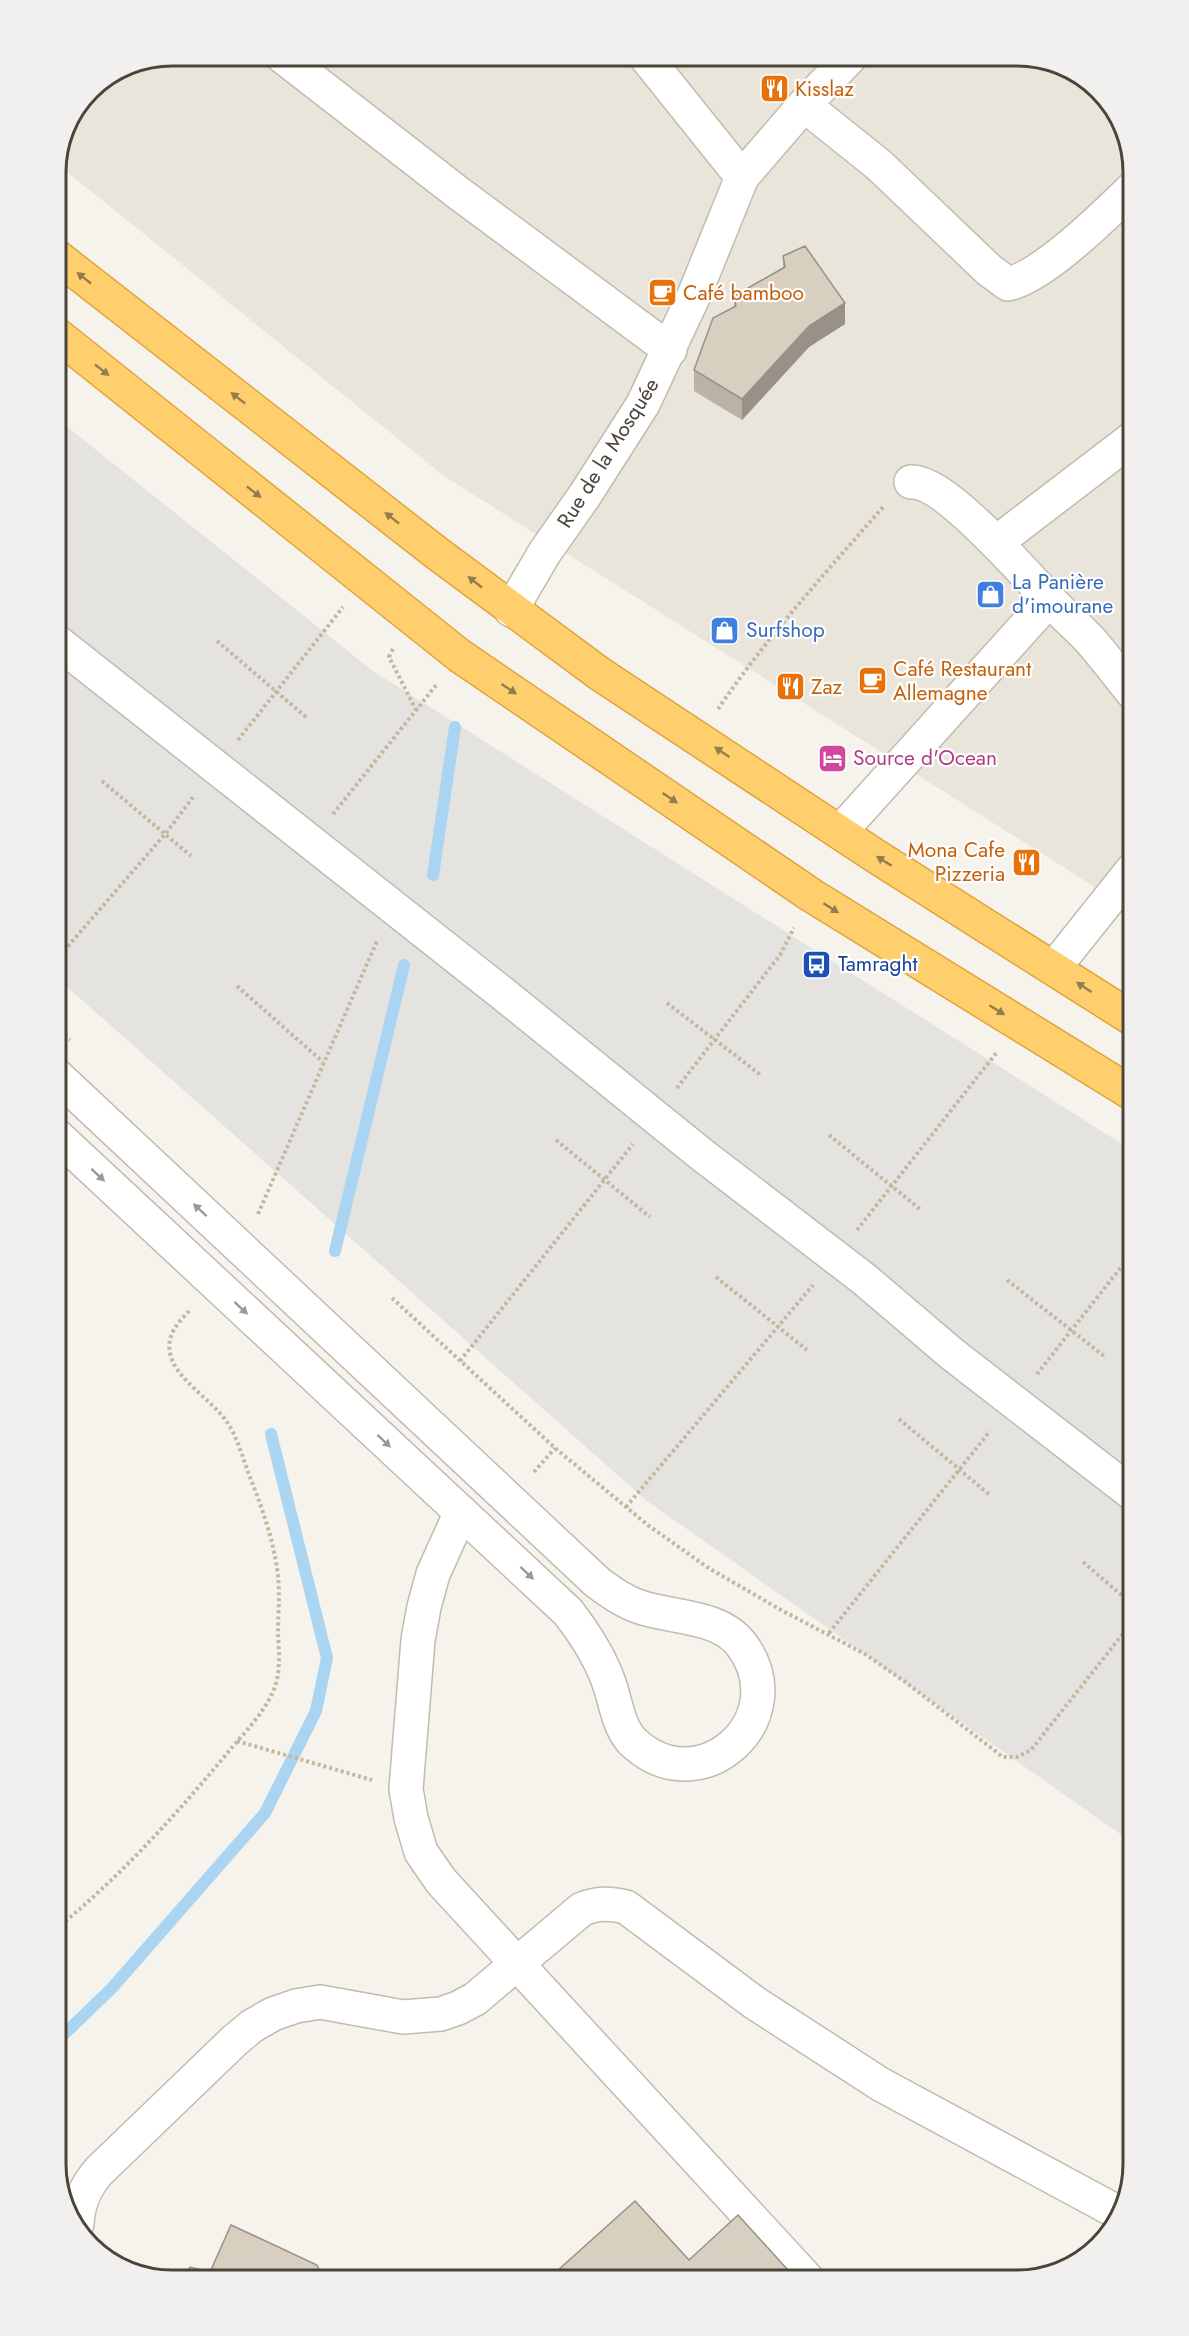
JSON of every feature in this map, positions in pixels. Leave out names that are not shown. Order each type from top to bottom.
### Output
[{"type":"highway","points":[[66,264],[511,610],[600,674],[699,737],[840,832],[1123,1012]]},
{"type":"highway","points":[[66,342],[460,656],[812,896],[1123,1087]]},
{"type":"street","points":[[295,66],[457,192],[670,350]]},
{"type":"street","points":[[653,66],[742,177]]},
{"type":"street","name":"Rue de la Mosquée","points":[[511,610],[544,552],[585,495],[643,404],[670,350],[742,177],[804,105],[841,66]]},
{"type":"street","points":[[804,105],[879,165],[989,270],[1008,284],[1029,277],[1123,198]]},
{"type":"street","points":[[997,542],[1123,446]]},
{"type":"street","points":[[911,482],[919,482],[934,489],[997,542],[1049,600],[1090,640],[1123,680]]},
{"type":"street","points":[[840,832],[1049,600]]},
{"type":"street","points":[[66,649],[393,906],[701,1154],[850,1268],[952,1354],[1123,1486]]},
{"type":"street","points":[[1054,968],[1123,883]]},
{"type":"street","points":[[66,1084],[597,1582],[616,1596],[638,1606],[661,1614],[715,1624],[740,1642],[756,1670],[758,1701],[748,1730],[724,1754],[692,1764],[659,1760],[632,1741],[616,1712],[610,1685],[599,1659],[568,1612],[66,1144]]},
{"type":"street","points":[[461,1512],[433,1574],[418,1640],[406,1789],[411,1818],[421,1852],[441,1881],[799,2270]]},
{"type":"street","points":[[78,2213],[89,2182],[99,2171],[252,2026],[273,2014],[296,2006],[320,2002],[404,2017],[441,2014],[475,1999],[582,1909],[596,1904],[611,1903],[626,1907],[756,2003],[880,2084],[1113,2210]]},
{"type":"path","points":[[699,737],[736,682],[812,588],[894,495],[911,482]]},
{"type":"path","points":[[217,641],[306,717]]},
{"type":"path","points":[[394,647],[389,657],[416,710]]},
{"type":"path","points":[[310,842],[460,656]]},
{"type":"path","points":[[102,781],[191,856]]},
{"type":"path","points":[[243,1250],[322,1062],[393,906]]},
{"type":"path","points":[[237,986],[322,1062]]},
{"type":"path","points":[[667,1003],[762,1076]]},
{"type":"path","points":[[829,1135],[921,1210]]},
{"type":"path","points":[[556,1140],[650,1217]]},
{"type":"path","points":[[829,1633],[958,1469],[1123,1266]]},
{"type":"path","points":[[716,1277],[807,1350]]},
{"type":"path","points":[[1007,1280],[1104,1356]]},
{"type":"path","points":[[66,1920],[136,1855],[191,1797],[263,1709],[274,1689],[279,1670],[278,1577],[263,1512],[235,1437],[219,1411],[181,1374],[170,1352],[170,1340],[174,1329],[214,1282]]},
{"type":"path","points":[[392,1298],[555,1448],[649,1526],[710,1569],[781,1610],[866,1654],[1002,1756],[1010,1758],[1025,1755],[1031,1750],[1123,1636]]},
{"type":"path","points":[[899,1419],[991,1496]]},
{"type":"path","points":[[1083,1562],[1123,1596]]},
{"type":"path","points":[[237,1741],[406,1789]]},
{"type":"shaded area","points":[[172,66],[1024,66],[1051,72],[1076,84],[1092,97],[1109,119],[1121,151],[1123,172],[1123,905],[444,476],[66,171],[68,151],[74,131],[92,102],[107,88],[131,74],[151,68]]},
{"type":"shaded area","points":[[66,426],[373,671],[1123,1145],[1123,1836],[647,1501],[66,986]]},
{"type":"building","points":[[805,246],[845,303],[809,326],[742,399],[694,370],[713,318],[736,306],[734,296],[785,267],[783,256]]},
{"type":"building","points":[[635,2201],[689,2260],[738,2215],[788,2270],[558,2270]]},
{"type":"building","points":[[231,2225],[317,2265],[319,2270],[211,2270]]},
{"type":"waterway","points":[[433,875],[455,727]]},
{"type":"waterway","points":[[335,1251],[404,965]]},
{"type":"waterway","points":[[66,2032],[112,1988],[265,1813],[316,1711],[327,1658],[271,1434]]},
{"type":"place","name":"Kisslaz","points":[[774,89]]},
{"type":"place","name":"Café bamboo","points":[[662,293]]},
{"type":"place","name":"La Panière d'imourane","points":[[991,594]]},
{"type":"place","name":"Surfshop","points":[[725,630]]},
{"type":"place","name":"Café Restaurant Allemagne","points":[[872,681]]},
{"type":"place","name":"Zaz","points":[[790,687]]},
{"type":"place","name":"Source d'Ocean","points":[[832,758]]},
{"type":"place","name":"Mona Cafe Pizzeria","points":[[1026,862]]},
{"type":"place","name":"Tamraght","points":[[817,964]]}]
